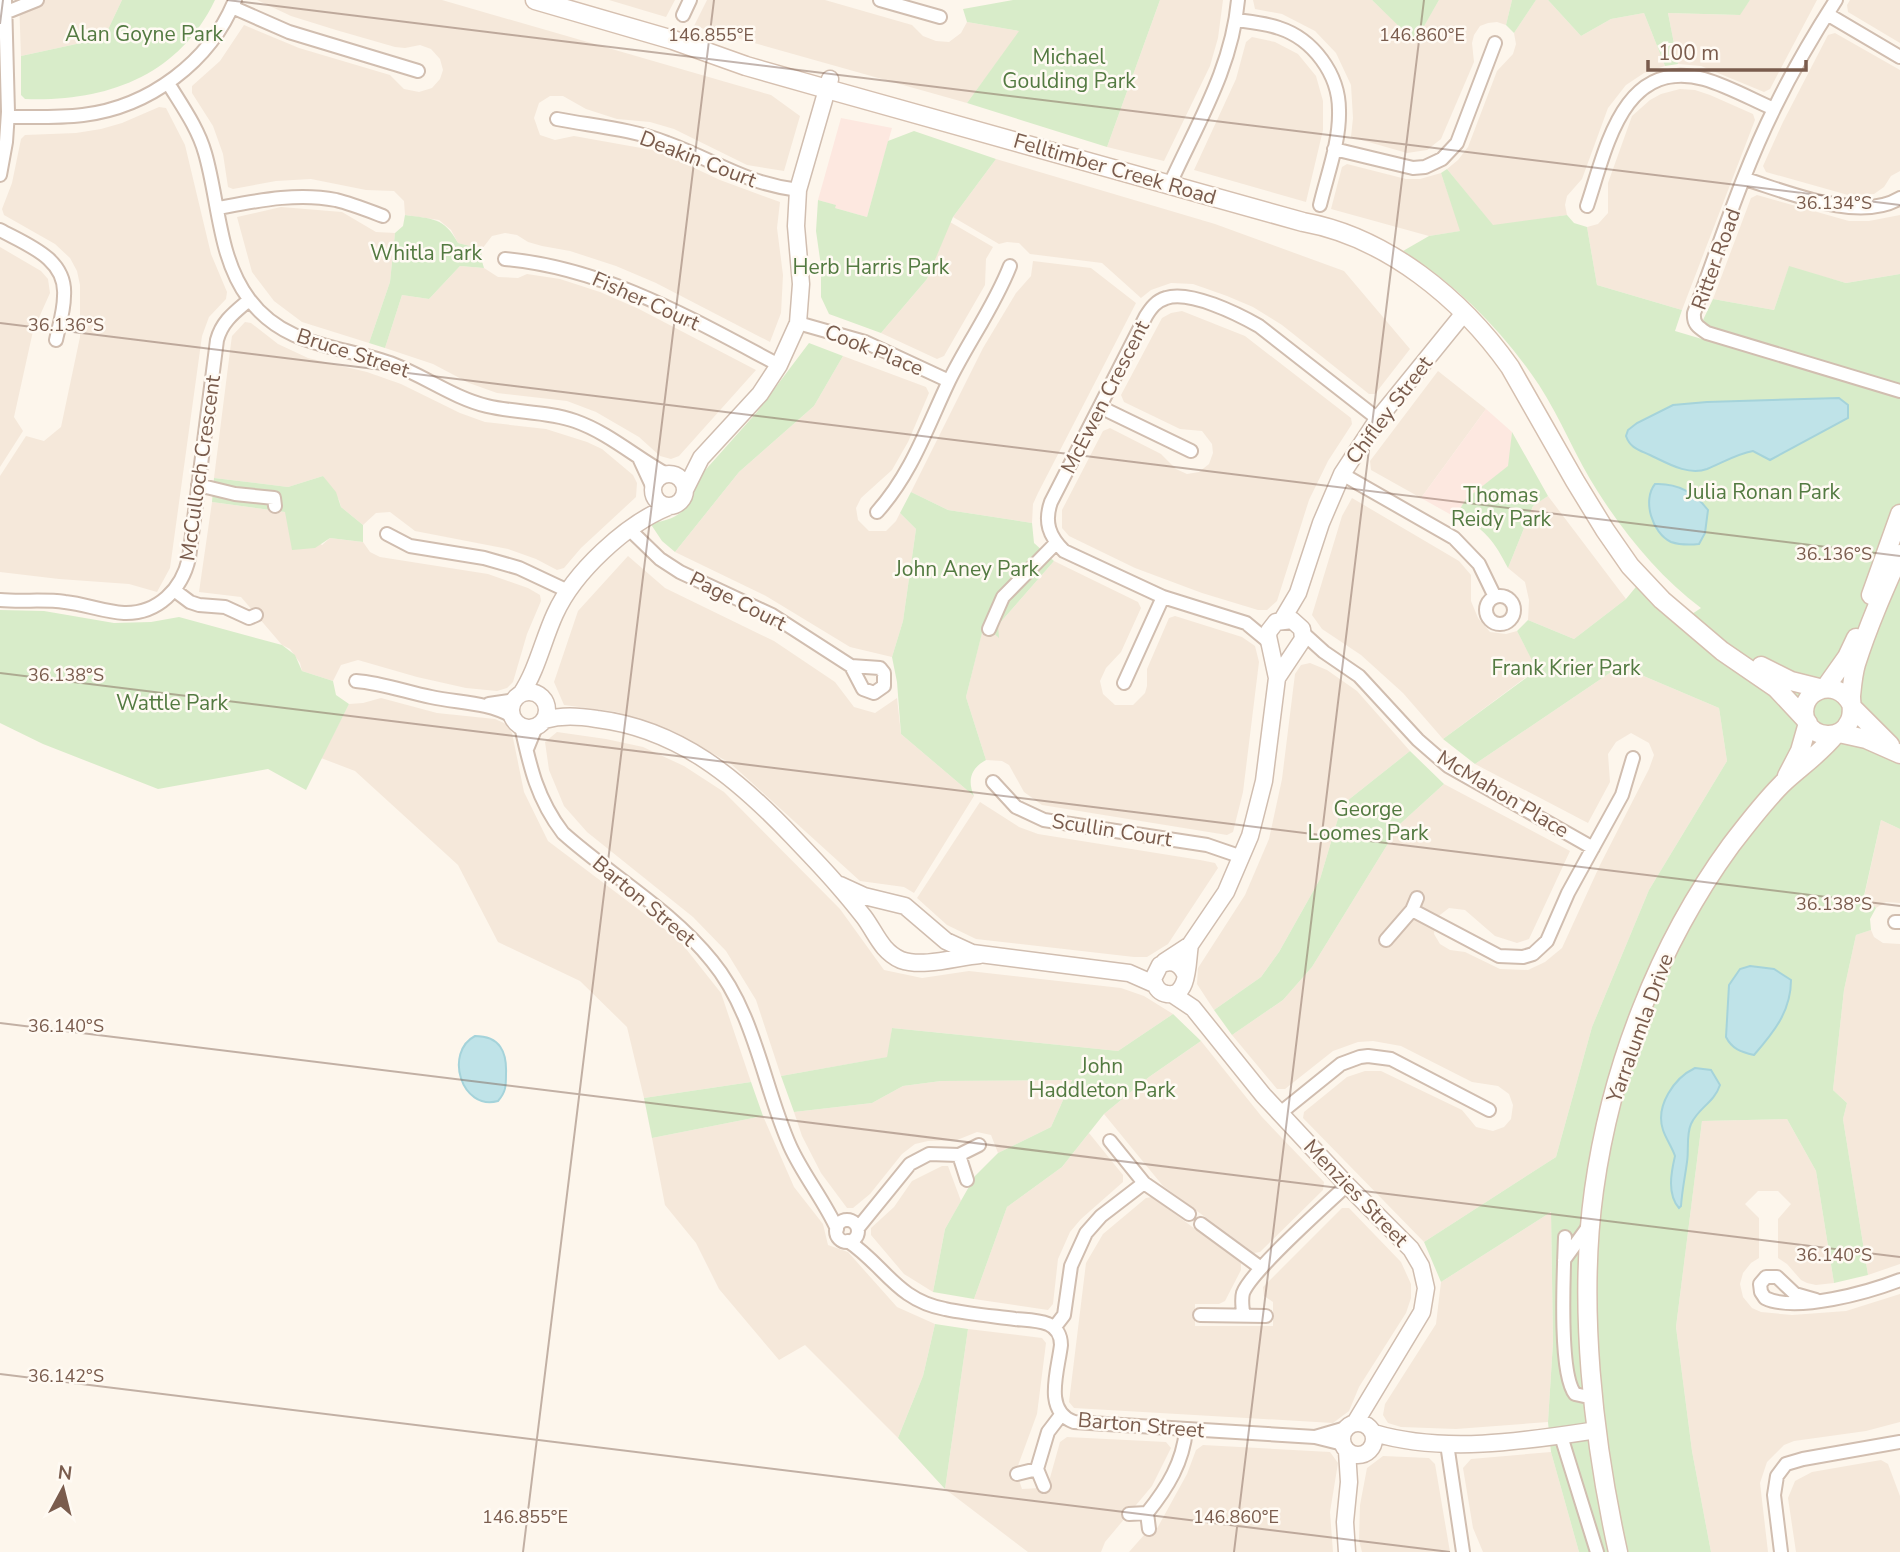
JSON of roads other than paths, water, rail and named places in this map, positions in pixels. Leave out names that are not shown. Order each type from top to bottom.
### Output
[{"type":"main road","name":"Felltimber Creek Road","points":[[534,0],[673,40],[746,66],[828,84],[927,116],[1303,222],[1325,236],[1383,264],[1461,317],[1496,346],[1605,530],[1630,565],[1662,600],[1722,651],[1776,688],[1807,722]]},
{"type":"main road","points":[[1897,752],[1866,739],[1837,734],[1823,735],[1812,729],[1807,722],[1806,704],[1810,697],[1824,688],[1847,657],[1856,639],[1900,514]]},
{"type":"main road","points":[[1837,734],[1850,722],[1857,661],[1900,554]]},
{"type":"main road","name":"Felltimber Creek Road","points":[[1708,638],[1727,645],[1791,681],[1824,688]]},
{"type":"main road","points":[[1824,688],[1838,690],[1897,752]]},
{"type":"main road","name":"Yarralumla Drive","points":[[1784,782],[1800,751],[1807,722]]},
{"type":"main road","name":"Yarralumla Drive","points":[[1618,1552],[1597,1430],[1588,1301],[1590,1224],[1602,1142],[1614,1092],[1633,1033],[1657,974],[1714,870],[1745,827],[1784,782],[1802,769],[1837,734]]},
{"type":"street","points":[[0,175],[8,117],[3,76],[6,6],[37,0]]},
{"type":"street","points":[[683,15],[690,0]]},
{"type":"street","points":[[880,0],[940,17]]},
{"type":"street","points":[[1170,184],[1221,77],[1233,41],[1238,0]]},
{"type":"street","name":"Ritter Road","points":[[1836,0],[1774,109],[1745,178],[1694,313],[1694,320],[1698,327],[1707,333],[1900,391]]},
{"type":"street","points":[[8,117],[58,117],[107,110],[126,104],[168,83],[207,46],[233,4],[289,32],[418,71]]},
{"type":"street","points":[[1827,14],[1900,57]]},
{"type":"street","points":[[1236,20],[1282,28],[1298,37],[1314,49],[1335,86],[1339,108],[1334,149],[1320,205]]},
{"type":"street","points":[[1334,149],[1413,168],[1425,167],[1442,159],[1457,143],[1495,43]]},
{"type":"street","points":[[1587,206],[1618,117],[1634,95],[1644,88],[1672,78],[1702,78],[1774,109]]},
{"type":"street","name":"Bruce Street","points":[[168,83],[199,136],[233,271],[249,300],[268,318],[304,341],[396,365],[479,404],[555,415],[578,422],[606,435],[640,460],[668,474]]},
{"type":"street","points":[[529,710],[537,663],[550,626],[568,591],[598,555],[636,524],[681,502],[701,458],[760,394],[779,365],[798,323],[801,284],[796,226],[798,190],[828,84]]},
{"type":"street","name":"Deakin Court","points":[[557,119],[667,142],[747,179],[798,190]]},
{"type":"street","points":[[1745,178],[1842,207],[1876,207],[1890,204],[1900,198]]},
{"type":"street","points":[[218,208],[280,198],[310,197],[345,202],[383,216]]},
{"type":"street","points":[[0,230],[45,255],[57,266],[63,279],[64,297],[56,340]]},
{"type":"street","name":"Fisher Court","points":[[505,259],[561,267],[610,282],[779,365]]},
{"type":"street","name":"Cook Place","points":[[877,512],[907,473],[949,381],[1002,286],[1010,266]]},
{"type":"street","name":"McEwen Crescent","points":[[1056,543],[1047,526],[1048,510],[1152,307],[1168,297],[1189,297],[1226,310],[1259,326],[1378,419]]},
{"type":"street","name":"McCulloch Crescent","points":[[0,600],[67,602],[125,613],[142,611],[156,605],[174,590],[185,573],[220,330],[227,319],[249,300]]},
{"type":"street","name":"Chifley Street","points":[[1279,621],[1298,593],[1321,523],[1342,474],[1378,419],[1461,317]]},
{"type":"street","name":"Cook Place","points":[[798,323],[866,342],[949,381]]},
{"type":"street","points":[[1100,407],[1191,451]]},
{"type":"street","points":[[636,524],[656,480],[701,458]]},
{"type":"street","name":"Bruce Street","points":[[640,460],[653,491]]},
{"type":"street","points":[[668,474],[679,477],[686,488]]},
{"type":"street","points":[[1342,474],[1454,538],[1479,564],[1495,597]]},
{"type":"street","points":[[198,485],[235,494],[274,499],[275,506]]},
{"type":"street","points":[[653,491],[658,502],[668,507]]},
{"type":"street","name":"Page Court","points":[[636,524],[660,559],[680,572],[772,615],[851,666]]},
{"type":"street","points":[[387,534],[410,546],[484,558],[507,565],[568,591]]},
{"type":"street","points":[[989,629],[1003,597],[1056,543],[1064,551],[1163,597],[1246,623],[1292,620],[1298,640],[1277,678]]},
{"type":"street","points":[[174,590],[199,606],[225,607],[248,618],[257,615]]},
{"type":"street","name":"Chifley Street","points":[[1298,593],[1298,640]]},
{"type":"street","points":[[1124,683],[1163,597]]},
{"type":"street","points":[[1154,984],[1154,973],[1162,964],[1190,944],[1226,892],[1242,857],[1264,780],[1277,678],[1269,631],[1279,621]]},
{"type":"street","points":[[1246,623],[1278,652],[1298,640]]},
{"type":"street","name":"McMahon Place","points":[[1298,640],[1349,667],[1372,687],[1418,740],[1448,766],[1592,848]]},
{"type":"street","points":[[356,681],[381,683],[429,696],[633,726],[675,742],[736,781],[762,804],[833,879],[893,956],[923,963],[980,955]]},
{"type":"street","name":"Barton Street","points":[[529,710],[527,750],[538,793],[551,818],[563,833],[684,930],[722,974],[741,1009],[789,1143],[804,1174],[828,1209],[839,1238],[852,1229]]},
{"type":"street","name":"McMahon Place","points":[[1387,940],[1414,904],[1454,932],[1499,956],[1511,958],[1533,954],[1547,941],[1568,893],[1622,795],[1633,758]]},
{"type":"street","name":"Scullin Court","points":[[993,782],[1016,807],[1034,817],[1207,845],[1242,857]]},
{"type":"street","points":[[833,879],[860,894],[900,904],[951,944],[980,955],[1129,973],[1154,984],[1161,992],[1181,984]]},
{"type":"street","points":[[1181,984],[1190,944]]},
{"type":"street","points":[[1129,973],[1175,963],[1183,969],[1181,984]]},
{"type":"street","name":"Menzies Street","points":[[1181,984],[1193,1008],[1279,1114],[1411,1249],[1421,1266],[1426,1288],[1422,1312],[1369,1399],[1349,1482],[1345,1522],[1347,1552]]},
{"type":"street","points":[[1279,1114],[1341,1064],[1360,1056],[1391,1059],[1489,1110]]},
{"type":"street","points":[[1110,1141],[1144,1183],[1189,1214]]},
{"type":"street","points":[[852,1229],[882,1201],[903,1171],[919,1158],[940,1153],[959,1155],[979,1145]]},
{"type":"street","points":[[959,1155],[967,1180]]},
{"type":"street","points":[[1054,1328],[1064,1315],[1071,1266],[1086,1233],[1101,1216],[1144,1183]]},
{"type":"street","points":[[1243,1315],[1243,1293],[1261,1268],[1347,1185]]},
{"type":"street","name":"Barton Street","points":[[828,1209],[852,1229],[866,1253],[900,1290],[926,1304],[970,1314],[1041,1322],[1054,1328],[1061,1339],[1055,1402],[1061,1415],[1074,1422],[1447,1444],[1561,1436],[1597,1430]]},
{"type":"street","points":[[1201,1224],[1261,1268]]},
{"type":"street","name":"Yarralumla Drive","points":[[1564,1261],[1590,1224]]},
{"type":"street","points":[[1565,1237],[1564,1313],[1568,1380],[1575,1394],[1594,1395]]},
{"type":"street","points":[[1816,1300],[1857,1294],[1900,1280]]},
{"type":"street","points":[[1200,1315],[1266,1315]]},
{"type":"street","points":[[1044,1486],[1037,1469],[1048,1432],[1061,1415]]},
{"type":"street","points":[[1149,1528],[1147,1513],[1166,1488],[1181,1458],[1186,1430]]},
{"type":"street","points":[[1561,1436],[1597,1552]]},
{"type":"street","points":[[1447,1444],[1464,1552]]},
{"type":"street","points":[[1782,1552],[1774,1495],[1777,1476],[1786,1464],[1803,1459],[1898,1447]]},
{"type":"street","points":[[1017,1474],[1037,1469]]},
{"type":"street","points":[[1129,1514],[1147,1513]]},
{"type":"water","points":[[1839,398],[1848,405],[1848,418],[1770,460],[1753,451],[1700,471],[1685,470],[1635,448],[1626,436],[1628,430],[1637,423],[1673,405]]},
{"type":"water","points":[[1655,484],[1671,485],[1685,490],[1708,510],[1705,533],[1699,544],[1671,542],[1664,538],[1654,524],[1649,507],[1651,491]]},
{"type":"water","points":[[1750,966],[1774,969],[1791,980],[1785,1011],[1754,1055],[1737,1049],[1726,1037],[1729,985],[1740,969]]},
{"type":"water","points":[[475,1036],[491,1039],[503,1052],[506,1085],[498,1101],[485,1102],[474,1097],[461,1078],[460,1054]]},
{"type":"water","points":[[1695,1068],[1711,1070],[1720,1085],[1689,1128],[1687,1162],[1679,1208],[1671,1190],[1675,1156],[1663,1130],[1662,1112],[1664,1102],[1674,1086]]},
{"type":"park label","name":"Alan Goyne Park","points":[[144,34]]},
{"type":"park label","name":"Michael Goulding Park","points":[[1069,69]]},
{"type":"park label","name":"Whitla Park","points":[[426,253]]},
{"type":"park label","name":"Herb Harris Park","points":[[871,267]]},
{"type":"park label","name":"Julia Ronan Park","points":[[1763,492]]},
{"type":"park label","name":"Thomas Reidy Park","points":[[1501,507]]},
{"type":"park label","name":"John Aney Park","points":[[967,569]]},
{"type":"park label","name":"Frank Krier Park","points":[[1566,668]]},
{"type":"park label","name":"Wattle Park","points":[[172,703]]},
{"type":"park label","name":"George Loomes Park","points":[[1368,821]]},
{"type":"park label","name":"John Haddleton Park","points":[[1102,1078]]}]
